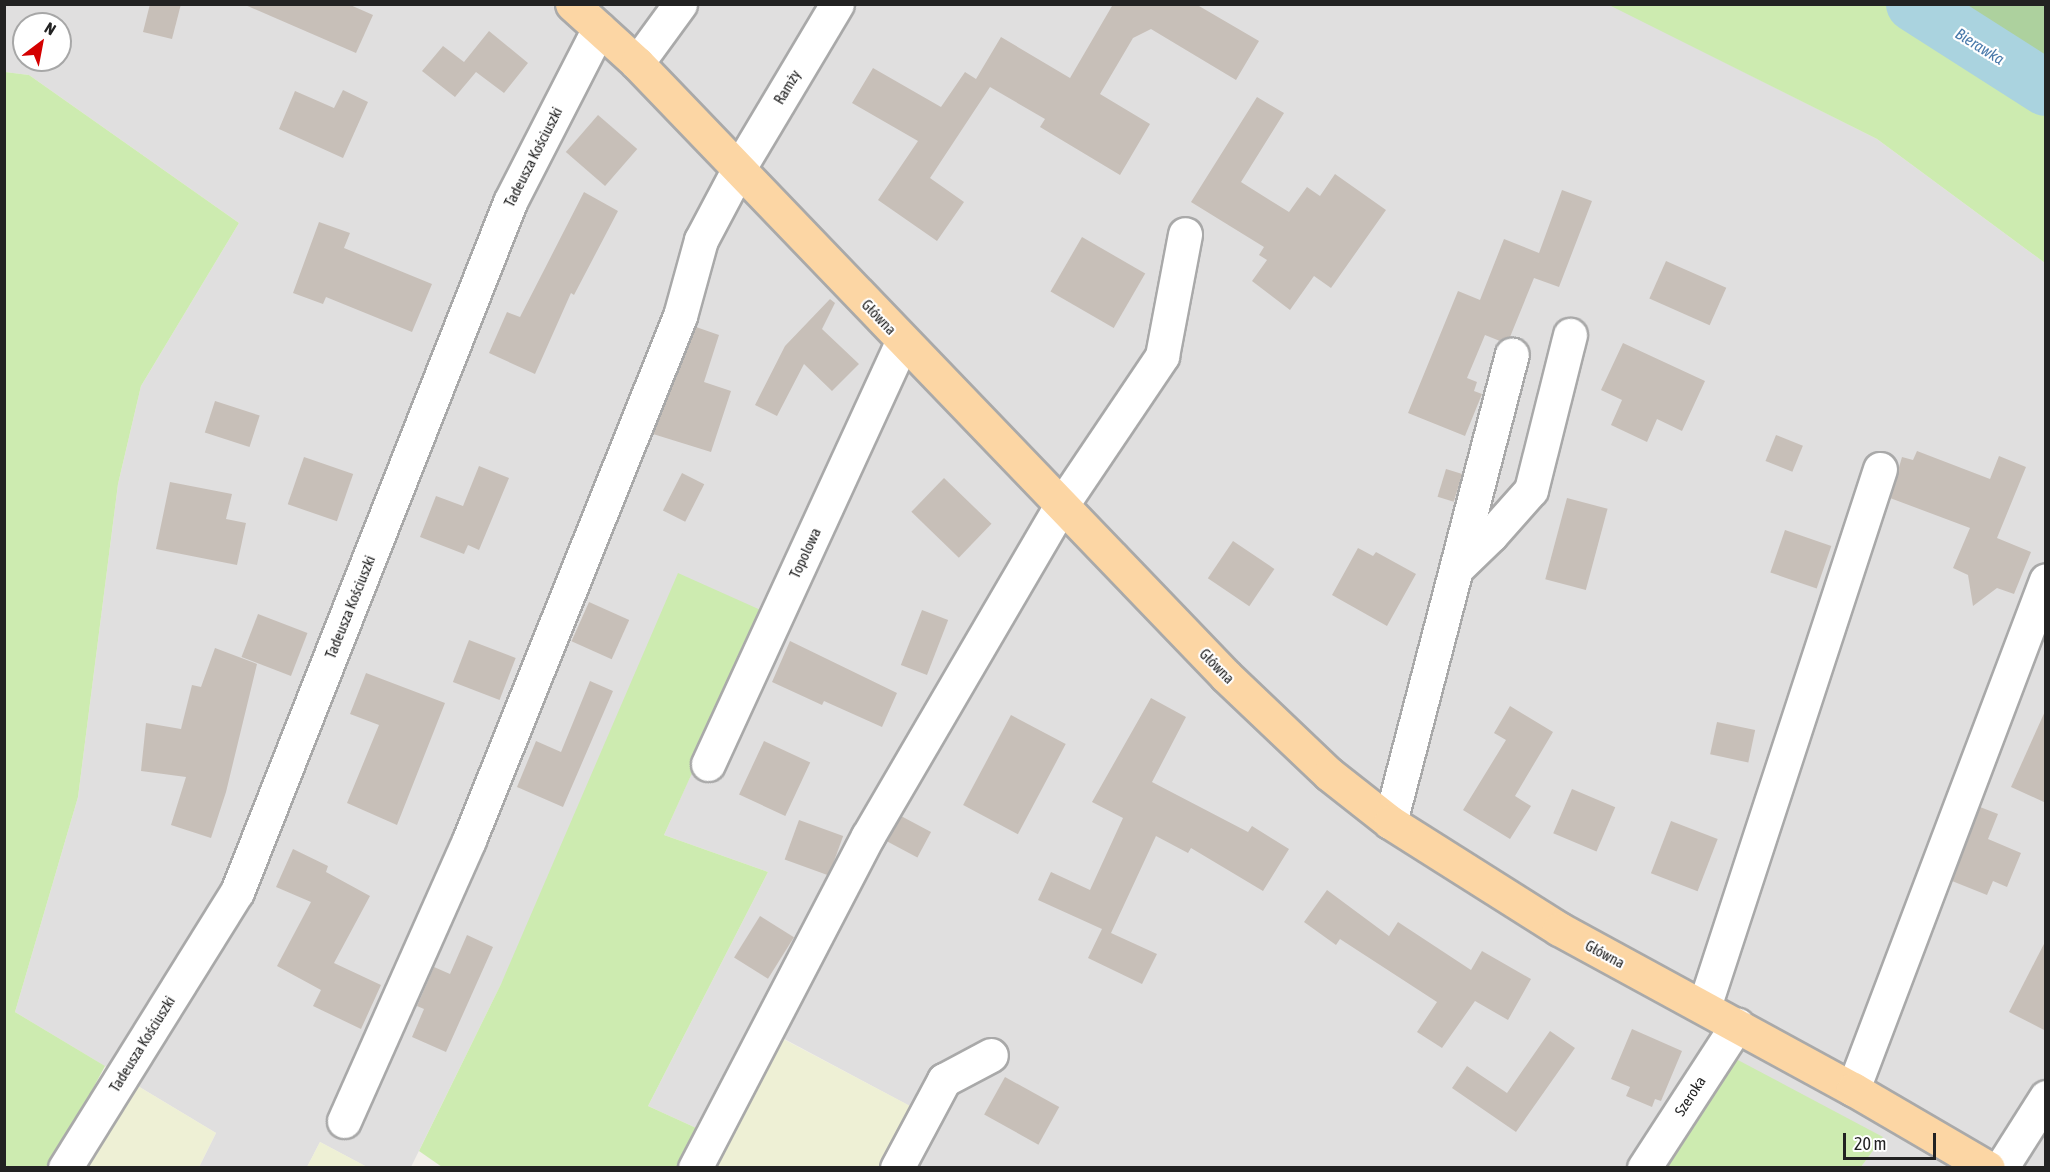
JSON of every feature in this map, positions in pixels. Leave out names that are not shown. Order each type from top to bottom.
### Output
[{"type":"main road","name":"Główna","points":[[572,4],[637,63],[902,342],[1226,676],[1329,774],[1390,822],[1559,929],[1704,1006],[1988,1167]]},
{"type":"street","points":[[637,63],[680,4]]},
{"type":"street","name":"Ramży","points":[[344,1121],[469,840],[680,316],[701,240],[738,170],[837,4]]},
{"type":"street","name":"Tadeusza Kościuszki","points":[[65,1167],[237,892],[510,202],[599,28]]},
{"type":"street","points":[[696,1167],[868,836],[1061,506],[1162,356],[1185,234]]},
{"type":"street","points":[[1456,569],[1491,535],[1531,490],[1570,335]]},
{"type":"street","name":"Topolowa","points":[[708,764],[902,342]]},
{"type":"street","points":[[1390,822],[1512,355]]},
{"type":"street","points":[[1704,1006],[1880,469]]},
{"type":"street","points":[[1853,1089],[2046,580]]},
{"type":"street","name":"Szeroka","points":[[1644,1167],[1737,1025]]},
{"type":"street","points":[[897,1167],[944,1080],[991,1054]]},
{"type":"street","points":[[2001,1167],[2046,1097]]},
{"type":"shaded area","points":[[5,4],[1609,4],[1877,139],[2045,263],[2045,1167],[1861,1167],[1882,1138],[1660,1167],[910,1167],[934,1119],[762,1027],[705,1132],[648,1106],[768,872],[664,835],[764,612],[505,976],[411,1167],[367,1167],[320,1142],[307,1167],[199,1167],[216,1133],[15,1012],[78,797],[118,484],[141,386],[239,223],[29,75],[5,72]]},
{"type":"green space","points":[[1609,5],[1902,5],[2045,94],[2045,263],[1877,139]]},
{"type":"green space","points":[[1939,5],[2045,5],[2045,71]]},
{"type":"green space","points":[[5,72],[29,75],[239,223],[141,386],[118,484],[78,797],[15,1012],[105,1066],[51,1167],[5,1168]]},
{"type":"green space","points":[[678,573],[765,612],[664,835],[768,872],[648,1106],[705,1132],[686,1167],[442,1167],[419,1151],[501,984]]},
{"type":"green space","points":[[783,1039],[914,1108],[883,1167],[711,1168]]},
{"type":"green space","points":[[1736,1059],[1883,1137],[1861,1167],[1660,1168]]},
{"type":"green space","points":[[131,1082],[216,1133],[199,1167],[80,1168]]},
{"type":"green space","points":[[320,1142],[367,1167],[307,1167]]},
{"type":"building","points":[[150,4],[181,4],[172,39],[143,32]]},
{"type":"building","points":[[243,4],[348,4],[373,15],[356,53]]},
{"type":"building","points":[[1109,4],[1202,4],[1199,6],[1259,41],[1236,80],[1151,29],[1133,38],[1100,94],[1150,124],[1120,175],[1040,127],[1045,119],[990,87],[930,178],[964,202],[937,241],[878,200],[918,141],[852,103],[873,68],[941,107],[965,72],[976,79],[1001,37],[1070,78],[1112,6]]},
{"type":"building","points":[[489,31],[528,63],[504,93],[476,72],[455,97],[422,71],[443,46],[464,62]]},
{"type":"building","points":[[343,90],[368,102],[343,158],[279,129],[295,91],[334,108]]},
{"type":"building","points":[[1257,97],[1284,113],[1241,182],[1289,212],[1307,187],[1320,196],[1335,174],[1386,210],[1331,288],[1314,276],[1290,310],[1252,281],[1267,260],[1259,255],[1264,247],[1191,202]]},
{"type":"building","points":[[598,115],[637,149],[605,186],[566,152]]},
{"type":"building","points":[[1562,190],[1592,201],[1559,287],[1534,278],[1510,337],[1500,341],[1485,335],[1467,378],[1477,382],[1474,391],[1482,394],[1465,436],[1408,413],[1458,291],[1480,300],[1504,239],[1539,253]]},
{"type":"building","points":[[584,192],[618,211],[574,295],[571,293],[535,374],[489,353],[507,312],[520,317]]},
{"type":"building","points":[[319,222],[350,233],[344,248],[432,284],[412,332],[326,297],[323,304],[293,293]]},
{"type":"building","points":[[1082,237],[1145,274],[1114,328],[1050,292]]},
{"type":"building","points":[[1666,261],[1726,288],[1710,325],[1649,298]]},
{"type":"building","points":[[830,299],[835,303],[822,329],[859,364],[832,391],[804,364],[777,416],[755,405],[785,346]]},
{"type":"building","points":[[696,327],[719,335],[704,382],[731,391],[711,452],[653,434]]},
{"type":"building","points":[[1623,343],[1705,381],[1682,431],[1657,419],[1647,442],[1611,425],[1622,400],[1601,390]]},
{"type":"building","points":[[215,401],[260,416],[250,447],[205,432]]},
{"type":"building","points":[[1776,435],[1803,446],[1792,472],[1766,461]]},
{"type":"building","points":[[1917,451],[1990,479],[1999,456],[2026,467],[1997,538],[2031,552],[2014,594],[1997,588],[1973,606],[1968,575],[1953,568],[1970,528],[1890,498],[1902,457],[1913,460]]},
{"type":"building","points":[[304,457],[353,474],[337,521],[288,504]]},
{"type":"building","points":[[479,466],[509,478],[479,550],[468,545],[464,554],[420,537],[436,496],[463,506]]},
{"type":"building","points":[[1446,469],[1462,474],[1454,502],[1438,497]]},
{"type":"building","points":[[682,473],[704,484],[685,522],[663,510]]},
{"type":"building","points":[[944,478],[991,524],[959,558],[911,512]]},
{"type":"building","points":[[170,482],[232,494],[226,519],[246,523],[237,565],[156,549]]},
{"type":"building","points":[[1567,498],[1608,509],[1586,590],[1545,579]]},
{"type":"building","points":[[1785,530],[1831,546],[1817,589],[1770,573]]},
{"type":"building","points":[[1233,541],[1274,569],[1249,606],[1208,578]]},
{"type":"building","points":[[1358,548],[1373,556],[1376,552],[1416,574],[1387,626],[1332,595]]},
{"type":"building","points":[[589,602],[629,620],[612,659],[572,641]]},
{"type":"building","points":[[922,610],[948,620],[927,675],[901,665]]},
{"type":"building","points":[[258,614],[307,633],[291,676],[242,657]]},
{"type":"building","points":[[469,640],[516,658],[500,700],[453,682]]},
{"type":"building","points":[[790,641],[897,693],[882,727],[824,701],[822,705],[772,682]]},
{"type":"building","points":[[215,648],[257,664],[226,792],[211,838],[171,825],[186,777],[141,771],[146,723],[181,729],[192,685],[201,687]]},
{"type":"building","points":[[366,673],[445,703],[397,825],[347,803],[379,725],[350,714]]},
{"type":"building","points":[[590,681],[613,691],[563,807],[517,787],[536,741],[561,752]]},
{"type":"building","points":[[1151,698],[1186,717],[1152,782],[1248,832],[1252,826],[1289,849],[1263,891],[1191,848],[1188,853],[1156,836],[1111,933],[1157,954],[1142,984],[1088,958],[1102,929],[1038,900],[1051,872],[1090,890],[1123,818],[1092,802]]},
{"type":"building","points":[[1510,706],[1553,732],[1515,796],[1531,806],[1510,839],[1463,810],[1506,740],[1494,733]]},
{"type":"building","points":[[2046,709],[2046,803],[2011,787]]},
{"type":"building","points":[[1011,715],[1066,744],[1018,834],[963,805]]},
{"type":"building","points":[[1717,722],[1755,730],[1748,762],[1710,754]]},
{"type":"building","points":[[764,741],[810,763],[785,816],[739,794]]},
{"type":"building","points":[[1572,789],[1615,807],[1597,852],[1553,833]]},
{"type":"building","points":[[1980,807],[1998,814],[1988,839],[2021,853],[2007,887],[1993,881],[1987,895],[1952,881]]},
{"type":"building","points":[[901,816],[931,832],[917,858],[887,842]]},
{"type":"building","points":[[799,820],[843,836],[829,876],[785,859]]},
{"type":"building","points":[[1671,821],[1718,839],[1698,891],[1651,873]]},
{"type":"building","points":[[293,849],[328,866],[326,872],[370,896],[334,963],[381,985],[361,1029],[313,1006],[321,990],[277,966],[311,902],[276,887]]},
{"type":"building","points":[[1327,890],[1389,936],[1398,922],[1471,970],[1482,951],[1531,979],[1508,1020],[1475,1001],[1442,1048],[1417,1032],[1437,1002],[1340,939],[1336,945],[1304,922]]},
{"type":"building","points":[[760,916],[794,937],[768,979],[734,958]]},
{"type":"building","points":[[467,935],[493,947],[446,1052],[412,1037],[424,1009],[417,1006],[434,967],[450,974]]},
{"type":"building","points":[[2046,940],[2046,1031],[2009,1012]]},
{"type":"building","points":[[1632,1029],[1682,1051],[1661,1101],[1655,1099],[1652,1107],[1626,1096],[1630,1087],[1611,1079]]},
{"type":"building","points":[[1550,1031],[1575,1048],[1516,1132],[1452,1088],[1467,1066],[1507,1093]]},
{"type":"building","points":[[1005,1077],[1059,1107],[1038,1145],[984,1115]]},
{"type":"waterway","name":"Bierawka","points":[[1914,4],[2046,88]]}]
